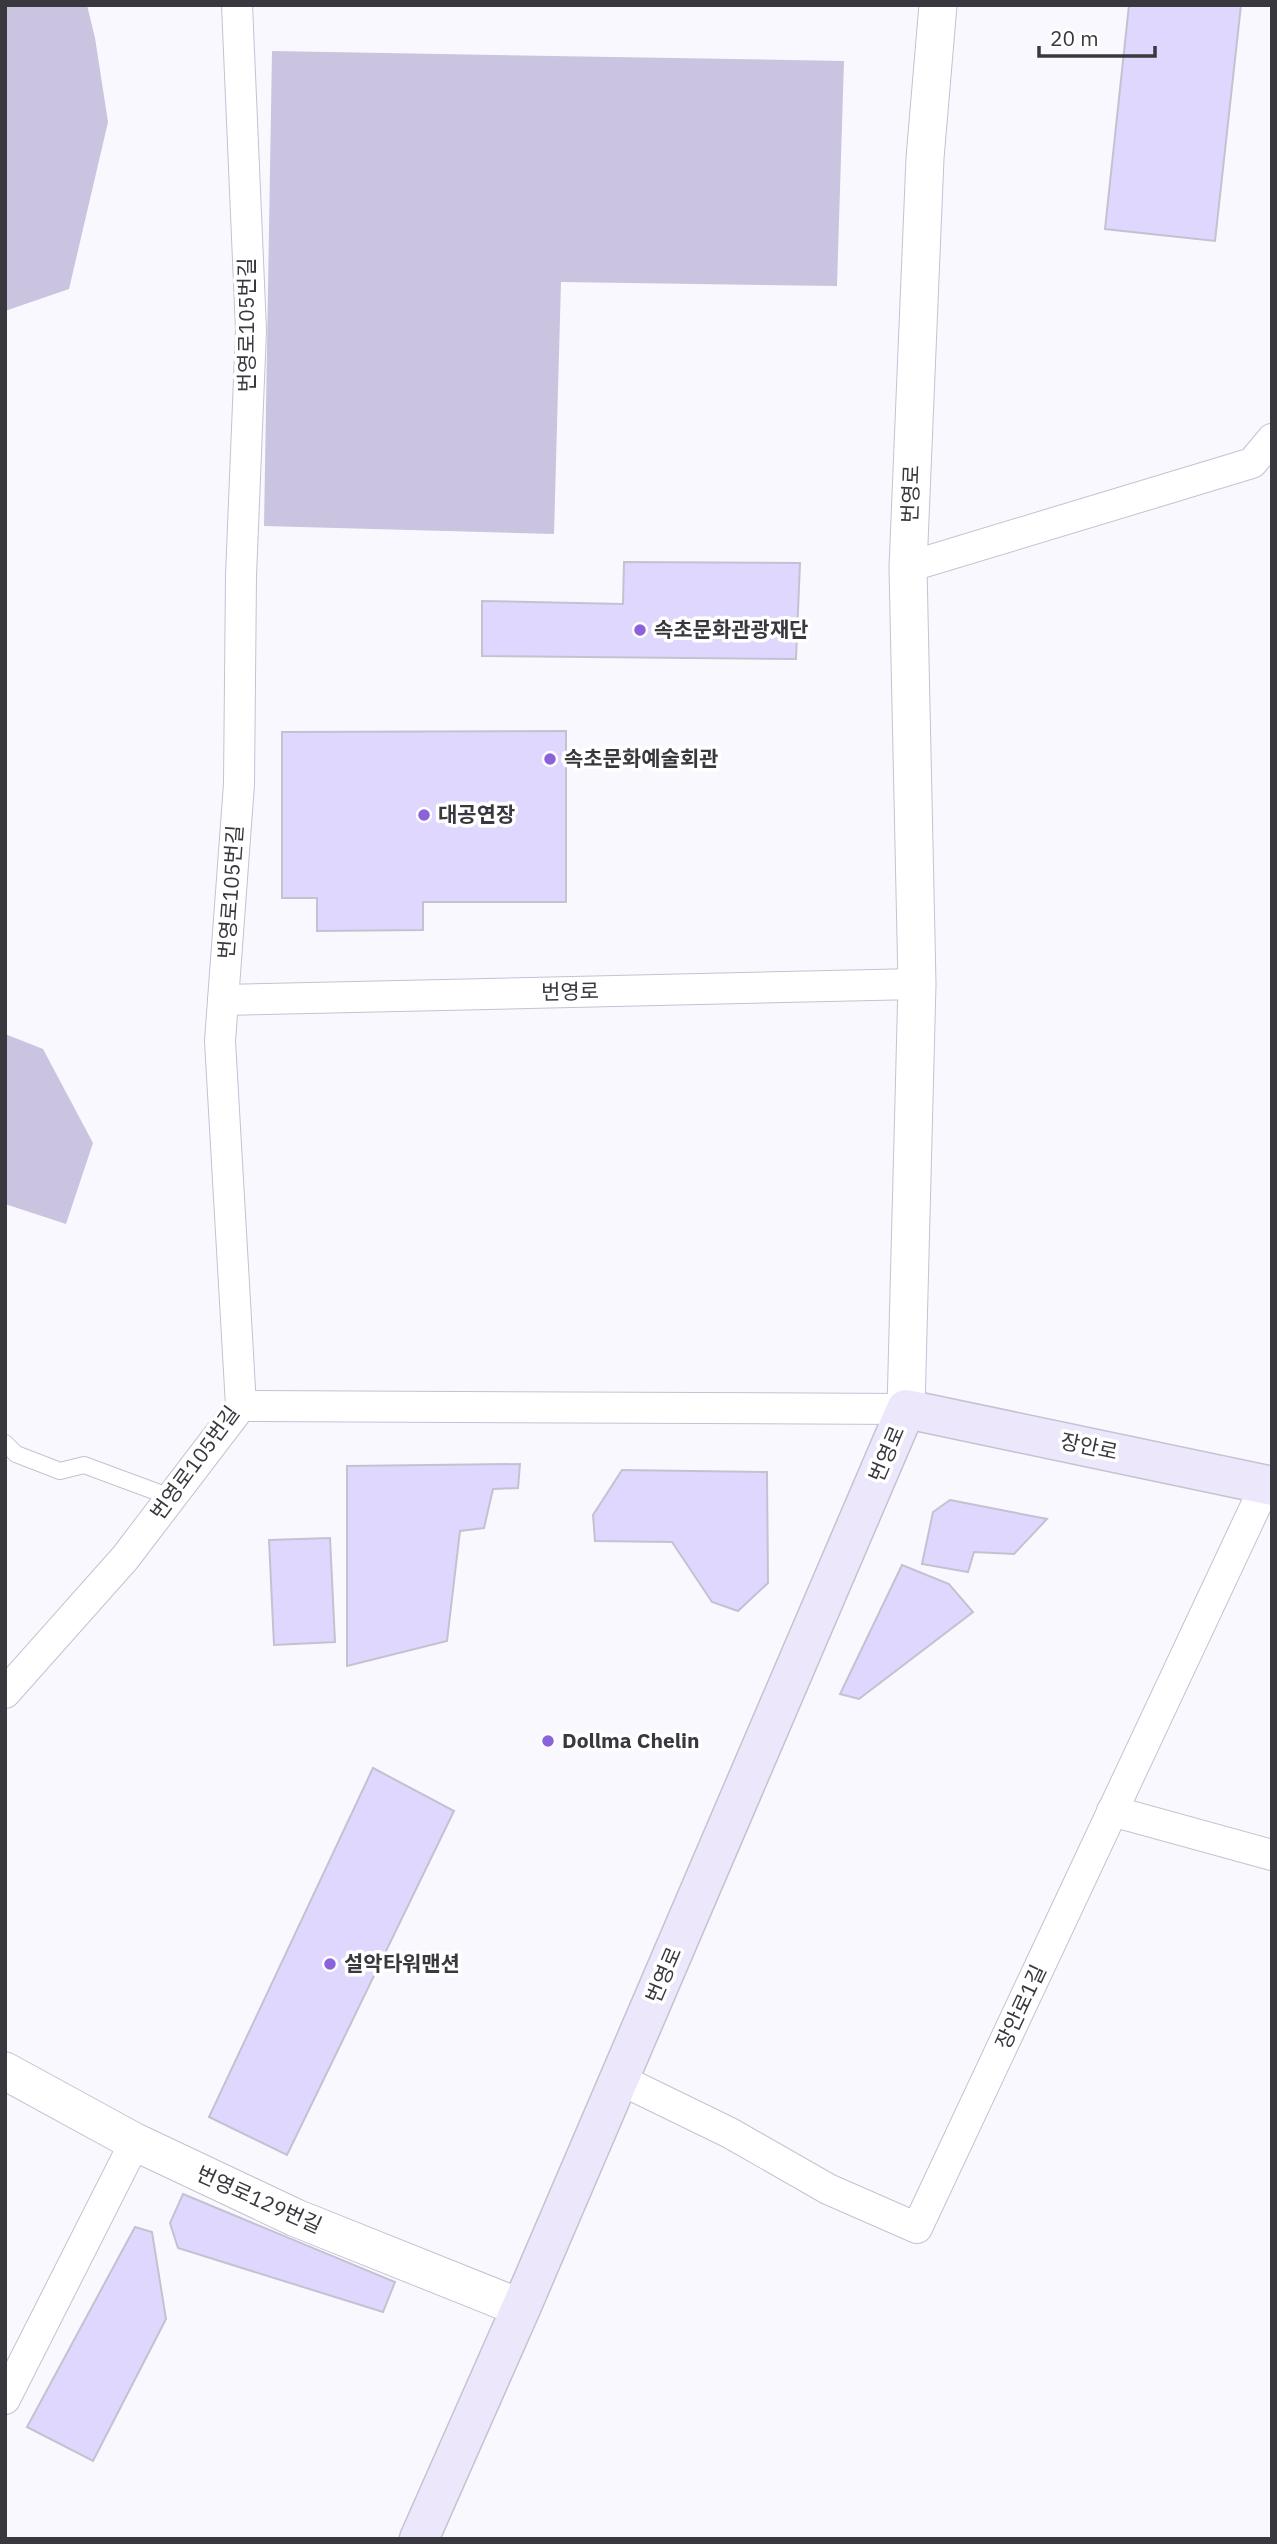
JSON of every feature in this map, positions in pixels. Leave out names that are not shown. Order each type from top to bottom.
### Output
[{"type":"main road","name":"장안로","points":[[906,1409],[1269,1485]]},
{"type":"main road","name":"번영로","points":[[419,2539],[522,2308],[906,1409]]},
{"type":"street","name":"번영로105번길","points":[[5,1693],[125,1558],[241,1406],[220,1041],[239,784],[241,576],[251,330],[237,5]]},
{"type":"street","name":"번영로","points":[[241,1406],[906,1409],[917,984],[908,567],[925,158],[938,5]]},
{"type":"street","points":[[908,567],[1252,463],[1272,439]]},
{"type":"street","name":"번영로","points":[[223,1000],[917,984]]},
{"type":"street","name":"장안로1길","points":[[620,2079],[730,2133],[828,2189],[917,2228],[1112,1811],[1269,1485]]},
{"type":"street","points":[[1112,1811],[1272,1855]]},
{"type":"street","name":"번영로129번길","points":[[5,2071],[135,2142],[296,2218],[522,2308]]},
{"type":"street","points":[[5,2399],[135,2142]]},
{"type":"lane","points":[[5,1443],[16,1454],[60,1471],[84,1465],[165,1495],[125,1558]]},
{"type":"shaded area","points":[[5,5],[87,5],[108,122],[69,289],[5,311]]},
{"type":"shaded area","points":[[272,51],[844,61],[837,286],[561,282],[554,534],[264,526]]},
{"type":"shaded area","points":[[5,1034],[43,1049],[93,1143],[66,1224],[5,1204]]},
{"type":"building","points":[[1129,5],[1241,5],[1215,241],[1105,229]]},
{"type":"building","name":"속초문화관광재단","points":[[624,562],[800,563],[796,659],[482,656],[482,601],[623,604]]},
{"type":"building","name":"대공연장","points":[[566,731],[566,902],[423,902],[423,930],[317,931],[317,898],[282,898],[282,732]]},
{"type":"building","points":[[520,1464],[518,1488],[493,1489],[484,1528],[460,1531],[447,1641],[347,1666],[347,1466]]},
{"type":"building","points":[[622,1470],[767,1472],[768,1583],[738,1611],[712,1602],[672,1542],[595,1541],[593,1515]]},
{"type":"building","points":[[950,1500],[1047,1519],[1014,1554],[974,1552],[968,1572],[922,1564],[933,1512]]},
{"type":"building","points":[[330,1538],[335,1642],[274,1645],[269,1540]]},
{"type":"building","points":[[902,1565],[949,1584],[973,1612],[859,1699],[840,1694]]},
{"type":"building","name":"설악타워맨션","points":[[373,1768],[454,1811],[287,2155],[209,2117]]},
{"type":"building","points":[[183,2194],[395,2282],[383,2312],[178,2248],[170,2223]]},
{"type":"building","points":[[135,2227],[152,2232],[166,2319],[93,2461],[27,2427]]},
{"type":"place","name":"속초문화관광재단","points":[[640,630]]},
{"type":"place","name":"속초문화예술회관","points":[[550,759]]},
{"type":"place","name":"대공연장","points":[[424,815]]},
{"type":"place","name":"Dollma Chelin","points":[[548,1741]]},
{"type":"place","name":"설악타워맨션","points":[[330,1964]]}]
